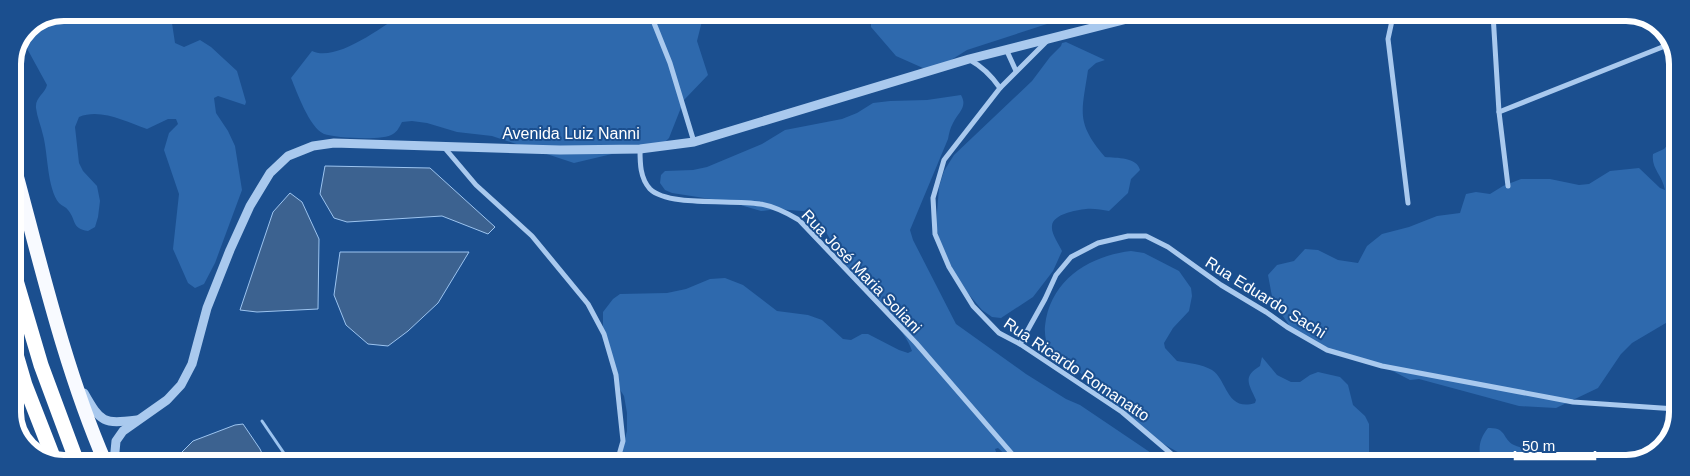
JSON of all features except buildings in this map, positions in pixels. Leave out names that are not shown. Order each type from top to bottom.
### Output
[{"type":"highway","points":[[21,194],[71,370],[102,455]]},
{"type":"highway","points":[[21,297],[41,365],[73,455]]},
{"type":"highway","points":[[21,371],[51,452]]},
{"type":"street","points":[[653,21],[670,63],[694,142]]},
{"type":"street","name":"Avenida Luiz Nanni","points":[[115,455],[116,441],[123,431],[166,400],[181,385],[192,364],[207,308],[250,206],[270,173],[288,156],[313,146],[334,143],[560,150],[640,149],[694,142],[969,59],[1119,21]]},
{"type":"street","points":[[1392,21],[1388,39],[1408,203]]},
{"type":"street","points":[[1493,21],[1499,112],[1508,186]]},
{"type":"street","name":"Rua Ricardo Romanatto","points":[[1050,38],[1000,88],[944,160],[933,198],[935,234],[949,267],[974,306],[999,333],[1020,344],[1122,412],[1173,455]]},
{"type":"street","points":[[1499,112],[1664,46]]},
{"type":"street","points":[[1006,49],[1016,71]]},
{"type":"street","points":[[969,59],[982,66],[1000,88]]},
{"type":"street","points":[[443,146],[476,185],[532,236],[588,304],[604,334],[616,375],[623,441],[619,455]]},
{"type":"street","name":"Rua José Maria Soliani","points":[[640,149],[640,164],[644,181],[651,190],[662,197],[681,200],[760,204],[777,208],[799,220],[916,343],[1013,455]]},
{"type":"street","name":"Rua Eduardo Sachi","points":[[1020,344],[1056,275],[1071,258],[1098,243],[1128,236],[1146,236],[1168,247],[1221,285],[1327,350],[1382,366],[1573,402],[1669,409]]},
{"type":"street","name":"Avenida Luiz Nanni","points":[[71,370],[94,410],[101,418],[108,422],[139,419]]},
{"type":"shaded area","points":[[65,21],[173,21],[175,43],[184,47],[200,40],[211,47],[237,71],[246,102],[245,105],[218,96],[214,98],[216,113],[235,146],[242,190],[215,263],[204,284],[195,288],[188,283],[173,249],[179,194],[164,150],[169,133],[178,124],[176,119],[168,119],[147,129],[105,115],[96,114],[79,117],[75,127],[79,163],[83,171],[97,186],[100,201],[95,227],[88,231],[83,230],[75,224],[68,210],[59,203],[52,189],[45,142],[36,108],[37,101],[47,85],[26,46],[34,34],[41,29],[56,22]]},
{"type":"shaded area","points":[[392,21],[702,21],[697,41],[708,75],[684,100],[669,138],[661,146],[653,150],[612,154],[574,163],[492,136],[457,132],[427,123],[412,121],[402,122],[394,133],[380,138],[348,138],[324,134],[313,124],[291,78],[312,51],[322,53],[334,52],[346,48]]},
{"type":"shaded area","points":[[871,21],[1056,21],[967,50],[932,72],[896,56],[871,27]]},
{"type":"shaded area","points":[[1066,42],[1105,60],[1096,63],[1088,70],[1083,116],[1089,135],[1105,157],[1131,160],[1140,170],[1131,179],[1128,193],[1109,211],[1082,210],[1066,213],[1056,218],[1052,229],[1062,251],[1053,271],[1033,297],[1001,318],[992,317],[982,310],[960,284],[944,258],[936,226],[939,187],[944,171],[954,155],[1032,81],[1062,43]]},
{"type":"shaded area","points":[[961,95],[963,99],[963,106],[951,127],[948,139],[910,230],[913,240],[956,324],[1026,374],[1066,399],[1080,405],[1154,455],[1005,455],[998,448],[995,449],[997,455],[622,455],[622,449],[627,431],[627,413],[624,396],[614,380],[614,361],[603,331],[603,312],[613,299],[620,294],[667,293],[686,289],[710,279],[725,278],[743,285],[777,311],[808,315],[822,320],[843,339],[851,340],[862,334],[868,334],[899,350],[908,353],[912,351],[895,323],[848,268],[814,212],[777,209],[761,211],[730,202],[672,193],[665,190],[660,183],[661,175],[665,171],[693,170],[707,167],[762,144],[785,130],[842,119],[857,113],[873,103],[927,100]]},
{"type":"shaded area","points":[[1669,143],[1669,321],[1632,343],[1621,354],[1598,388],[1556,408],[1519,406],[1419,379],[1410,380],[1385,367],[1329,349],[1294,332],[1273,302],[1268,275],[1277,265],[1294,261],[1305,249],[1318,250],[1338,260],[1358,263],[1367,246],[1382,234],[1409,227],[1437,216],[1460,213],[1466,194],[1476,192],[1490,194],[1503,186],[1521,179],[1550,179],[1579,185],[1589,184],[1610,171],[1639,168],[1660,188],[1665,190],[1653,159],[1653,154],[1664,149]]},
{"type":"shaded area","points":[[325,166],[430,168],[495,227],[488,234],[442,216],[347,222],[334,218],[320,194]]},
{"type":"shaded area","points":[[290,193],[302,202],[319,239],[318,309],[257,312],[240,310],[273,212]]},
{"type":"shaded area","points":[[1131,251],[1144,253],[1179,271],[1191,288],[1192,296],[1189,311],[1173,328],[1164,343],[1165,348],[1177,361],[1199,365],[1212,370],[1217,374],[1233,399],[1245,405],[1255,403],[1256,400],[1249,385],[1249,377],[1260,366],[1262,357],[1277,375],[1291,382],[1300,382],[1318,372],[1340,377],[1348,385],[1353,405],[1365,416],[1369,424],[1369,455],[1183,455],[1160,442],[1118,408],[1058,352],[1048,353],[1045,329],[1048,310],[1063,283],[1087,265],[1115,254]]},
{"type":"shaded area","points":[[340,252],[469,252],[438,303],[408,331],[388,346],[368,344],[346,325],[334,295]]},
{"type":"shaded area","points":[[243,424],[263,455],[179,455],[193,441],[235,425]]},
{"type":"shaded area","points":[[1488,428],[1498,429],[1510,443],[1535,451],[1539,455],[1480,455],[1480,445]]},
{"type":"waterway","points":[[262,421],[285,455]]}]
